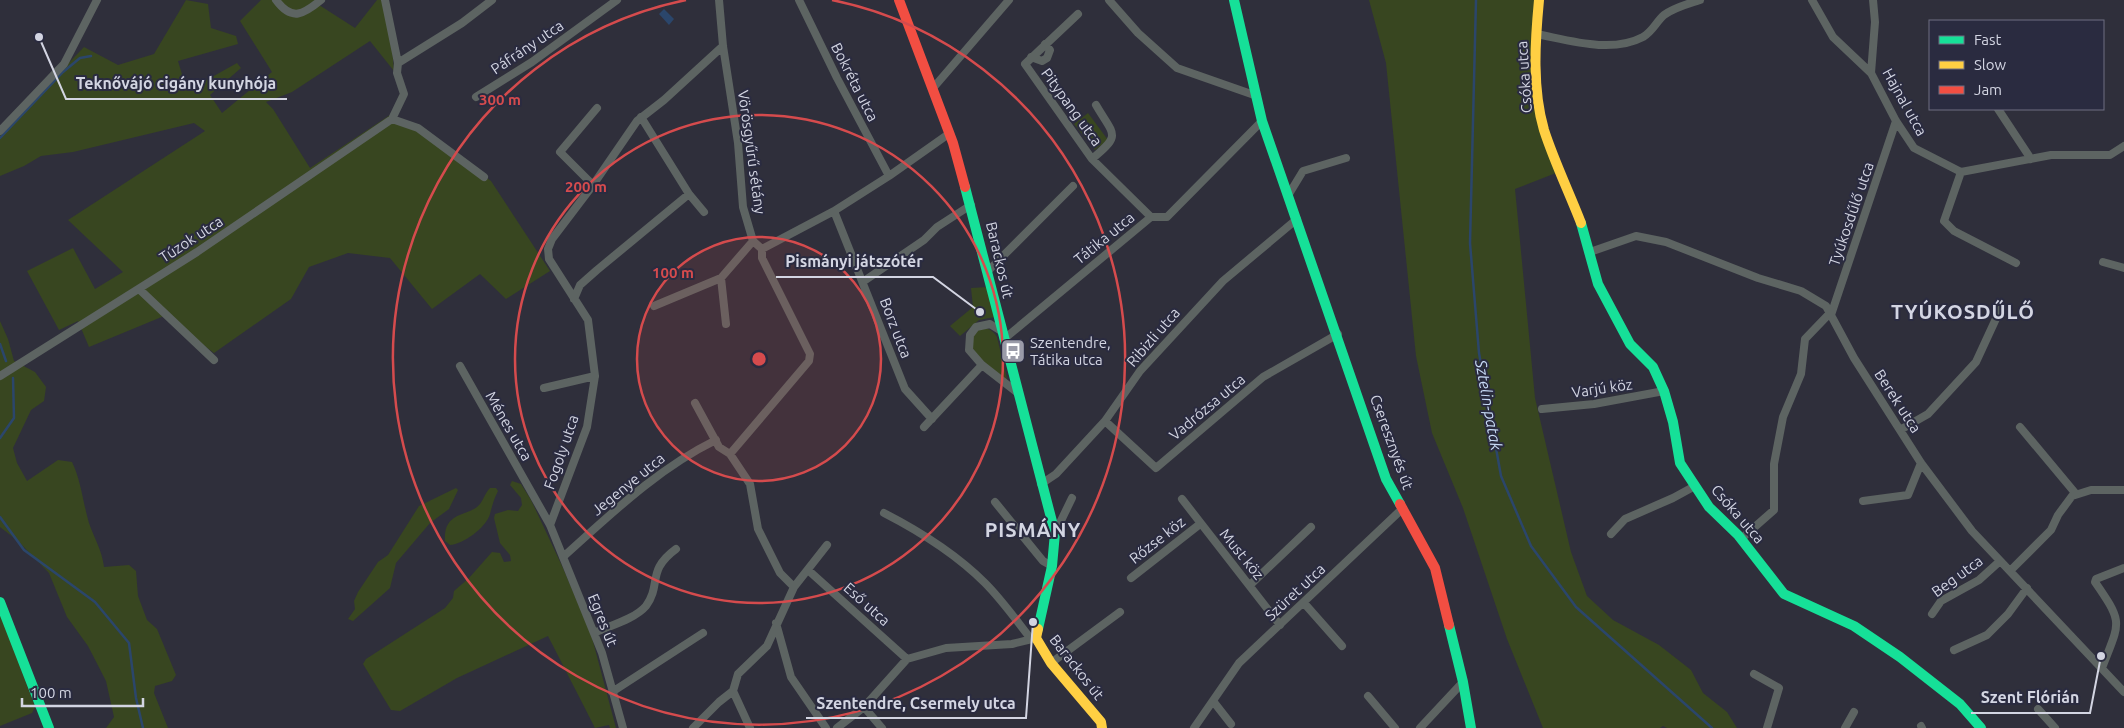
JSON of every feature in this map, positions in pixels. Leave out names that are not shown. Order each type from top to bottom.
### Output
[{"type":"street","points":[[0,131],[64,64],[97,0]]},
{"type":"street","points":[[276,0],[288,12],[297,14],[305,13],[321,0]]},
{"type":"street","points":[[385,0],[398,63],[397,73],[404,94],[392,119],[418,128],[484,177]]},
{"type":"street","points":[[398,63],[462,24],[492,0]]},
{"type":"street","name":"Páfrány utca","points":[[476,97],[532,62],[617,0]]},
{"type":"street","name":"Vörösgyűrű sétány","points":[[718,0],[738,143],[743,206],[753,241]]},
{"type":"street","name":"Bokréta utca","points":[[799,0],[837,78],[889,176]]},
{"type":"street","name":"Barackos út","points":[[899,0],[934,87],[950,133],[988,271],[1002,335],[1040,484],[1055,533]]},
{"type":"street","points":[[934,87],[1009,0]]},
{"type":"street","points":[[1109,0],[1138,33],[1177,68],[1257,96]]},
{"type":"street","name":"Cseresznyés út","points":[[1234,0],[1262,121],[1338,334],[1386,479],[1422,542],[1434,568],[1463,682],[1470,728]]},
{"type":"street","name":"Csóka utca","points":[[1539,0],[1536,34],[1537,89],[1544,129],[1590,252],[1598,284],[1630,344],[1653,367],[1664,391],[1673,422],[1680,463],[1708,507],[1741,539],[1784,594],[1854,626],[1900,657],[1960,704],[1981,728]]},
{"type":"street","points":[[1536,34],[1578,43],[1606,44],[1631,42],[1654,28],[1657,22],[1672,10],[1700,0]]},
{"type":"street","points":[[1812,0],[1833,37],[1871,73]]},
{"type":"street","points":[[1874,2],[1882,0]]},
{"type":"street","name":"Hajnal utca","points":[[1874,2],[1871,73],[1896,121],[1914,148],[1961,172]]},
{"type":"street","name":"Pitypang utca","points":[[1078,14],[1025,62],[1026,67],[1092,159],[1152,217]]},
{"type":"street","points":[[1031,57],[1042,61],[1047,58],[1050,50],[1045,44]]},
{"type":"street","name":"Fogoly utca","points":[[550,525],[587,427],[596,376],[588,320],[548,259],[548,249],[552,239],[641,117],[664,100],[723,46]]},
{"type":"street","points":[[1092,159],[1110,144],[1113,138],[1111,130],[1096,105]]},
{"type":"street","points":[[593,185],[560,152],[597,108]]},
{"type":"street","points":[[1999,110],[2031,159]]},
{"type":"street","points":[[641,117],[689,194],[704,212]]},
{"type":"street","name":"Túzok utca","points":[[0,376],[197,252],[392,119]]},
{"type":"street","name":"Tátika utca","points":[[1002,335],[1152,217],[1167,217],[1262,121]]},
{"type":"street","name":"Tyúkosdűlő utca","points":[[1741,539],[1774,510],[1774,464],[1783,417],[1802,374],[1805,339],[1831,314],[1896,121]]},
{"type":"street","points":[[762,249],[834,211],[889,176],[950,133]]},
{"type":"street","points":[[2016,263],[1954,231],[1944,221],[1961,172],[2066,154],[2110,155],[2124,146]]},
{"type":"street","points":[[1289,194],[1303,171],[1346,158]]},
{"type":"street","points":[[988,271],[1073,186]]},
{"type":"street","points":[[574,299],[580,285],[689,194]]},
{"type":"street","points":[[864,281],[924,240],[937,227],[971,205]]},
{"type":"street","name":"Borz utca","points":[[834,211],[864,281],[905,389],[932,419]]},
{"type":"street","name":"Ribizli utca","points":[[1040,484],[1056,474],[1106,421],[1140,371],[1177,329],[1224,281],[1297,219]]},
{"type":"street","name":"Berek utca","points":[[1590,252],[1636,236],[1666,242],[1758,278],[1801,291],[1826,306],[1854,358],[1921,463],[1972,531],[2011,570],[2124,692]]},
{"type":"street","points":[[654,306],[721,278],[753,241],[762,249],[762,258],[810,354],[809,361],[730,454]]},
{"type":"street","points":[[2104,262],[2124,268]]},
{"type":"street","points":[[721,278],[726,324]]},
{"type":"street","points":[[139,289],[214,360]]},
{"type":"street","points":[[1900,430],[1928,414],[1976,362],[2000,310]]},
{"type":"street","points":[[1002,335],[990,324],[984,324],[972,330],[968,340],[970,350],[982,365],[1018,394]]},
{"type":"street","name":"Vadrózsa utca","points":[[1106,421],[1156,468],[1263,377],[1338,334]]},
{"type":"street","points":[[924,427],[982,365]]},
{"type":"street","name":"Ménes utca","points":[[460,366],[550,525]]},
{"type":"street","points":[[544,388],[596,376]]},
{"type":"street","name":"Varjú köz","points":[[1542,409],[1594,404],[1664,391]]},
{"type":"street","points":[[695,403],[719,447],[730,454],[750,484],[753,492],[754,518],[780,573],[794,587]]},
{"type":"street","points":[[2020,427],[2076,494]]},
{"type":"street","name":"Jegenye utca","points":[[563,557],[672,464],[716,440]]},
{"type":"street","points":[[1863,500],[1908,495],[1921,463]]},
{"type":"street","points":[[1611,534],[1625,519],[1674,498],[1695,486]]},
{"type":"street","points":[[2011,570],[2051,530],[2064,505],[2076,494],[2106,489],[2124,490]]},
{"type":"street","name":"Barackos út","points":[[1072,498],[1055,533],[1052,566],[1033,639],[1103,726]]},
{"type":"street","name":"Must köz","points":[[1182,499],[1280,625]]},
{"type":"street","points":[[996,502],[1043,561],[1052,566]]},
{"type":"street","name":"Szüret utca","points":[[1194,728],[1240,663],[1402,509]]},
{"type":"street","points":[[884,513],[916,530],[951,553],[984,582],[1033,639]]},
{"type":"street","name":"Rőzse köz","points":[[1131,578],[1200,524]]},
{"type":"street","name":"Egres út","points":[[550,525],[602,653],[623,728]]},
{"type":"street","points":[[1250,585],[1311,527]]},
{"type":"street","points":[[693,728],[733,691],[738,674],[767,646],[794,587],[827,545]]},
{"type":"street","points":[[594,633],[644,608],[650,598],[659,565],[676,549]]},
{"type":"street","name":"Beg utca","points":[[1932,614],[1941,601],[1979,580],[2000,561]]},
{"type":"street","points":[[2102,668],[2119,621],[2115,608],[2094,582],[2096,579],[2124,568]]},
{"type":"street","name":"Eső utca","points":[[808,570],[907,659]]},
{"type":"street","points":[[1954,650],[1987,635],[2008,614],[2027,588]]},
{"type":"street","points":[[0,602],[49,728]]},
{"type":"street","points":[[1304,604],[1342,646]]},
{"type":"street","points":[[1051,663],[1120,612]]},
{"type":"street","points":[[776,623],[791,677],[826,728]]},
{"type":"street","points":[[612,692],[703,633]]},
{"type":"street","points":[[837,728],[864,707],[907,659],[946,648],[993,646],[1033,639]]},
{"type":"street","points":[[1754,674],[1779,688],[1766,728]]},
{"type":"street","points":[[1420,728],[1463,682]]},
{"type":"street","points":[[733,691],[750,728]]},
{"type":"street","points":[[1368,696],[1395,728]]},
{"type":"street","points":[[1213,701],[1231,724]]},
{"type":"street","points":[[864,707],[882,728]]},
{"type":"street","points":[[2038,709],[2055,728]]},
{"type":"street","points":[[1845,728],[1854,712]]},
{"type":"green space","points":[[186,0],[208,4],[211,28],[236,36],[238,44],[178,61],[187,91],[237,63],[241,68],[210,95],[222,113],[272,72],[240,21],[261,0],[317,0],[316,3],[355,28],[377,0],[388,0],[394,71],[370,41],[292,92],[266,102],[273,109],[310,168],[390,115],[419,129],[491,181],[550,271],[506,299],[480,274],[432,309],[390,258],[348,253],[309,267],[291,299],[214,353],[164,316],[89,347],[78,321],[59,330],[27,271],[73,248],[95,289],[123,272],[68,220],[205,131],[194,123],[73,152],[41,156],[24,166],[0,176],[0,135],[84,47],[118,65],[154,54]]},
{"type":"green space","points":[[1369,0],[1539,0],[1537,89],[1561,171],[1515,189],[1535,398],[1571,552],[1587,596],[1613,620],[1659,645],[1691,670],[1703,693],[1727,712],[1737,728],[1667,728],[1663,726],[1660,728],[1543,728],[1507,639],[1463,508],[1432,433],[1416,356],[1386,63]]},
{"type":"green space","points":[[1088,113],[1108,140],[1095,150],[1074,124]]},
{"type":"green space","points":[[988,287],[995,317],[979,320],[960,336],[950,326],[973,307],[971,288]]},
{"type":"green space","points":[[0,321],[8,339],[14,361],[35,372],[46,387],[44,401],[31,410],[13,448],[17,463],[27,481],[58,460],[72,462],[80,484],[89,523],[100,550],[104,567],[129,565],[136,571],[138,596],[147,620],[157,629],[176,675],[172,681],[155,686],[154,693],[168,728],[106,728],[114,717],[106,681],[88,646],[67,617],[49,573],[18,541],[0,527]]},
{"type":"green space","points":[[979,328],[990,329],[997,337],[1008,383],[981,359],[972,348],[973,333]]},
{"type":"green space","points":[[512,481],[521,484],[531,500],[591,634],[616,728],[610,728],[609,725],[595,728],[548,636],[457,678],[400,711],[391,710],[363,664],[366,659],[445,608],[453,598],[454,591],[469,578],[492,552],[500,553],[504,562],[511,561],[510,555],[500,543],[494,518],[495,514],[508,510],[518,511],[522,505],[521,498],[510,485]]},
{"type":"green space","points":[[456,488],[458,490],[449,509],[430,523],[396,563],[390,588],[353,621],[348,619],[355,609],[354,601],[358,592],[378,562],[388,555],[419,506]]},
{"type":"green space","points":[[490,488],[496,488],[498,491],[484,525],[461,542],[450,545],[445,541],[448,524],[458,516],[476,508]]},
{"type":"green space","points":[[0,613],[35,707],[32,713],[0,726]]},
{"type":"water","points":[[664,9],[674,19],[669,25],[659,14]]},
{"type":"waterway","name":"Sztelin-patak","points":[[1476,0],[1470,243],[1479,353],[1501,476],[1531,546],[1576,607],[1712,728]]},
{"type":"waterway","points":[[0,138],[63,72],[80,58],[91,56]]},
{"type":"waterway","points":[[0,344],[6,361]]},
{"type":"waterway","points":[[0,438],[14,418],[13,378]]},
{"type":"waterway","points":[[0,517],[24,550],[95,602],[129,643],[136,698],[143,728]]},
{"type":"traffic: fast","points":[[1234,0],[1262,121],[1386,479],[1400,504]]},
{"type":"traffic: fast","points":[[965,187],[1055,533],[1052,566],[1038,629]]},
{"type":"traffic: fast","points":[[1581,223],[1598,284],[1630,344],[1653,367],[1664,391],[1673,422],[1680,463],[1709,507],[1738,535],[1784,594],[1854,626],[1900,657],[1960,704],[1981,728]]},
{"type":"traffic: fast","points":[[0,602],[49,728]]},
{"type":"traffic: fast","points":[[1449,625],[1463,682],[1471,728]]},
{"type":"traffic: slow","points":[[1539,0],[1536,32],[1536,82],[1540,114],[1552,153],[1581,223]]},
{"type":"traffic: slow","points":[[1038,629],[1036,638],[1051,663],[1101,722],[1102,728]]},
{"type":"traffic: jam","points":[[899,0],[953,143],[965,187]]},
{"type":"traffic: jam","points":[[1400,504],[1435,568],[1449,625]]},
{"type":"place","name":"Teknővájó cigány kunyhója","points":[[39,37]]},
{"type":"place","name":"Pismányi játszótér","points":[[980,312]]},
{"type":"place","name":"Szentendre, Tátika utca","points":[[1013,351]]},
{"type":"place","name":"Szentendre, Csermely utca","points":[[1033,622]]},
{"type":"place","name":"Szent Flórián","points":[[2101,656]]},
{"type":"district","name":"TYÚKOSDŰLŐ","points":[[1963,311]]},
{"type":"district","name":"PISMÁNY","points":[[1033,529]]}]
